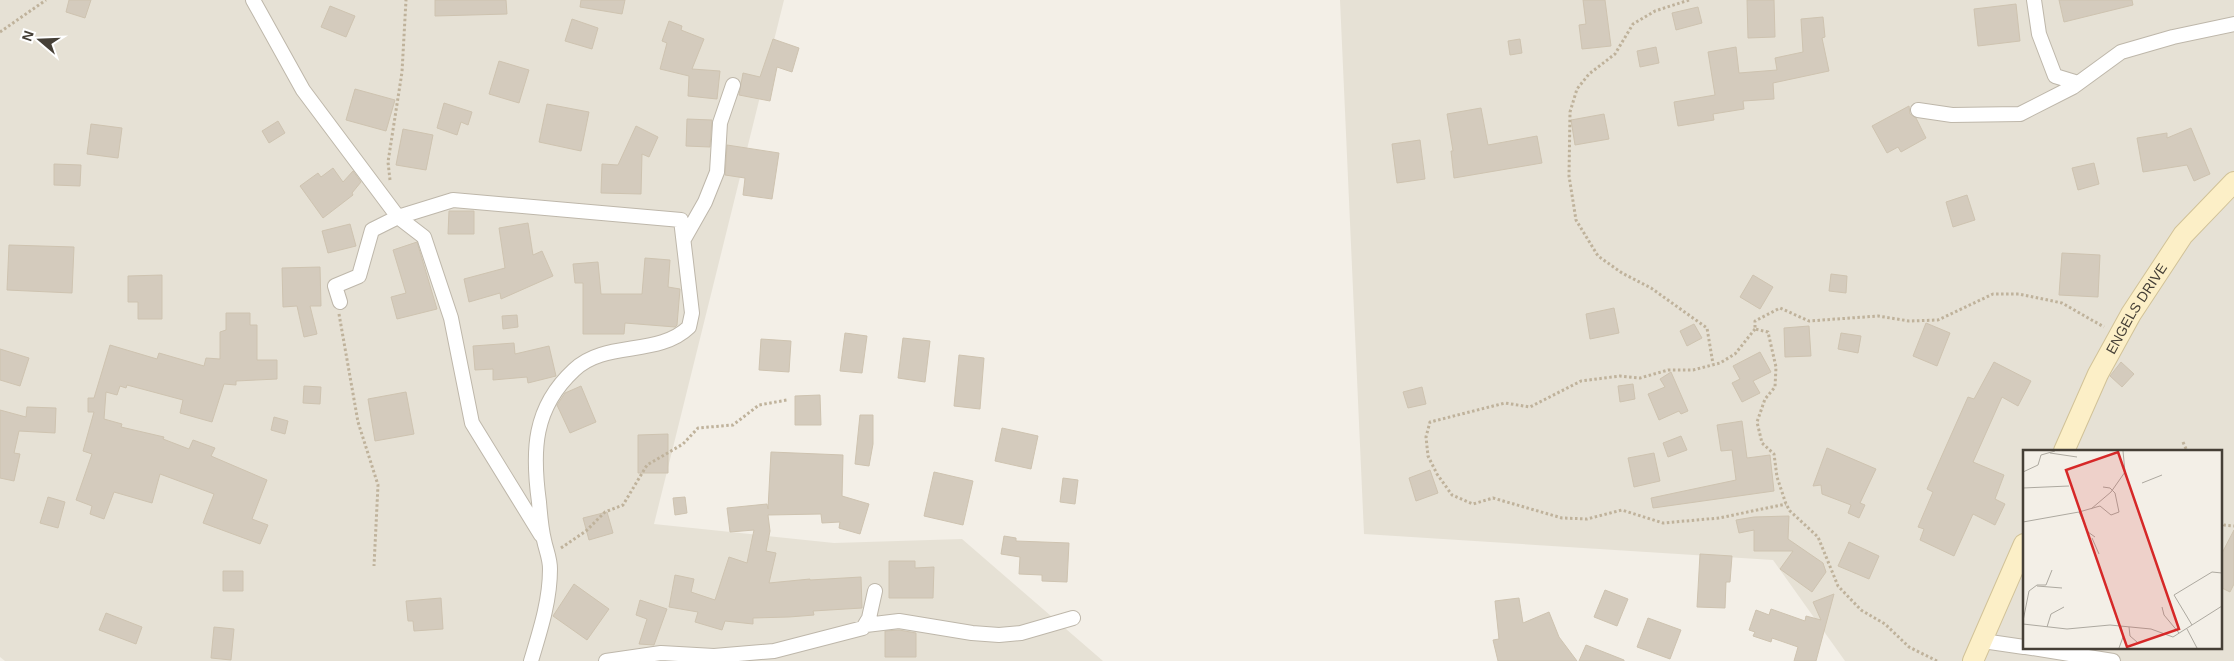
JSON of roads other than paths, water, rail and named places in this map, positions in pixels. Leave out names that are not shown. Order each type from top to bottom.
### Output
[{"type":"street","points":[[253,0],[303,90],[395,213],[424,237],[451,318],[472,423],[544,540]]},
{"type":"street","points":[[2034,0],[2039,34],[2055,76],[2078,83]]},
{"type":"street","points":[[1918,110],[1952,116],[2020,114],[2078,83],[2121,52],[2234,24]]},
{"type":"street","points":[[684,238],[704,202],[717,172],[720,123],[733,85]]},
{"type":"street","name":"ENGELS DRIVE","points":[[2064,450],[2098,374],[2131,314],[2183,235],[2234,182]]},
{"type":"street","points":[[340,302],[335,286],[359,276],[372,230],[395,213],[453,200],[681,220],[692,314],[688,327],[669,340],[604,354],[575,368],[552,393],[547,404],[538,431],[534,468],[544,540],[549,555],[549,592],[543,623],[531,661]]},
{"type":"street","points":[[1973,661],[2022,553]]},
{"type":"street","points":[[866,625],[875,591]]},
{"type":"street","points":[[606,661],[661,653],[714,656],[774,651],[863,628],[866,625],[899,621],[972,633],[999,635],[1021,633],[1073,618]]},
{"type":"street","points":[[1983,641],[2023,647]]},
{"type":"street","points":[[2031,648],[2113,661]]}]
